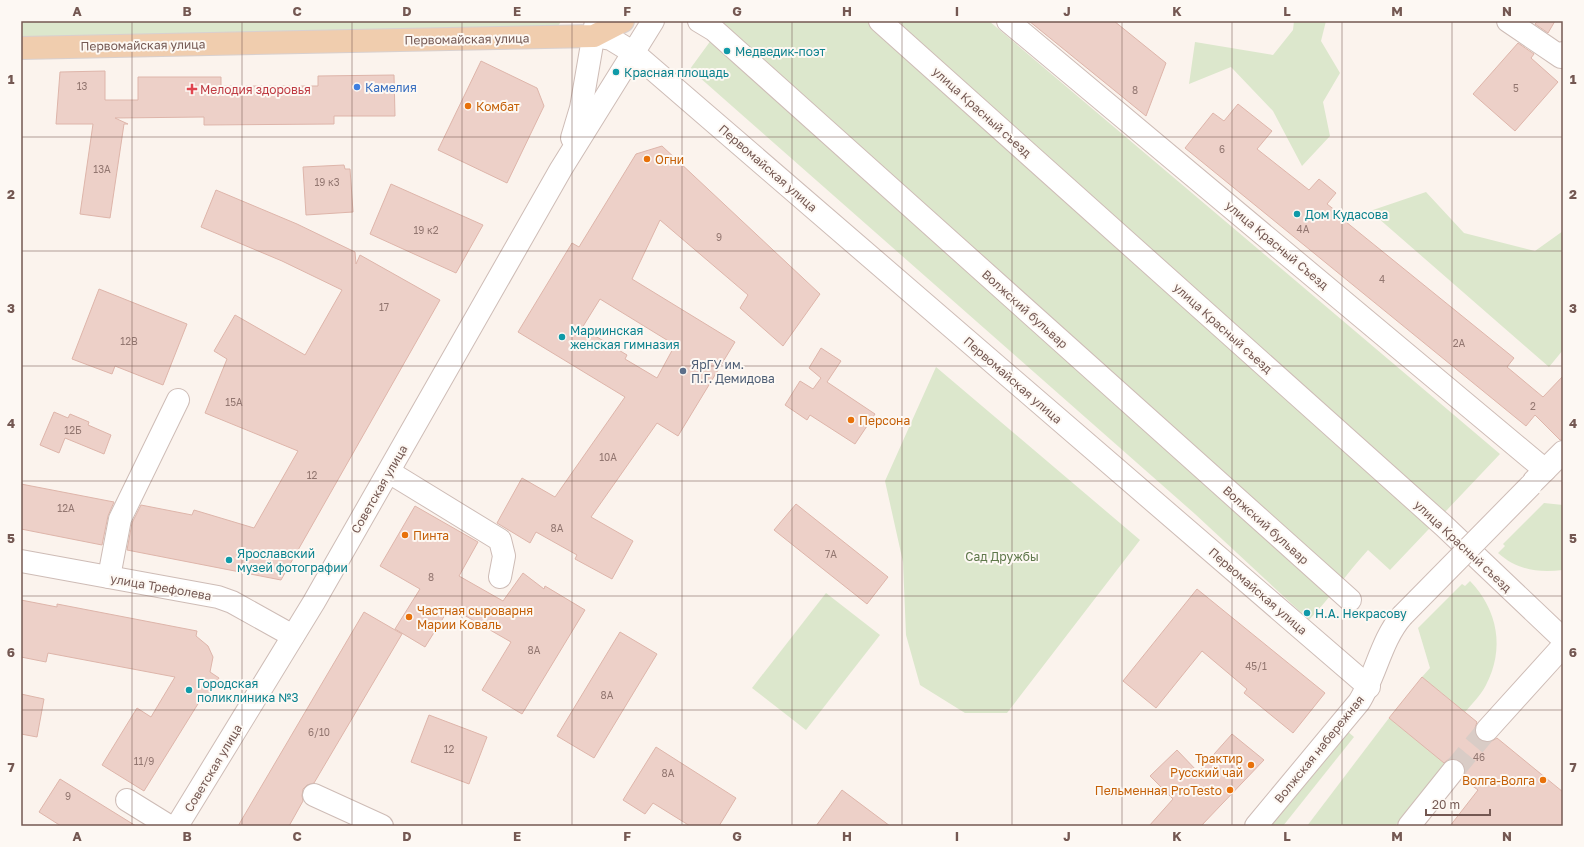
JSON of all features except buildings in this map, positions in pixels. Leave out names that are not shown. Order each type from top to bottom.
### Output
[{"type":"main road","points":[[595,28],[623,21]]},
{"type":"main road","name":"Первомайская улица","points":[[21,48],[595,28]]},
{"type":"street","name":"Советская улица","points":[[177,826],[293,636],[389,472],[561,169],[653,21]]},
{"type":"street","name":"Волжский бульвар","points":[[699,21],[720,35],[1350,600]]},
{"type":"street","name":"улица Красный съезд","points":[[880,21],[1444,526],[1563,639]]},
{"type":"street","name":"улица Красный Съезд","points":[[1008,21],[1538,478]]},
{"type":"street","points":[[1508,21],[1561,57],[1563,53]]},
{"type":"street","name":"Первомайская улица","points":[[595,28],[634,52],[1369,686]]},
{"type":"street","name":"Советская улица","points":[[561,169],[572,140],[581,108],[595,28]]},
{"type":"street","points":[[109,577],[120,519],[178,400]]},
{"type":"street","name":"Волжская набережная","points":[[1256,826],[1347,718],[1369,686],[1391,630],[1402,616],[1563,452]]},
{"type":"street","points":[[389,472],[500,540],[504,556],[500,577]]},
{"type":"street","name":"улица Трефолева","points":[[21,561],[226,600],[293,636]]},
{"type":"street","points":[[1487,730],[1563,646]]},
{"type":"street","points":[[1408,826],[1453,770]]},
{"type":"street","points":[[314,795],[382,826]]},
{"type":"street","points":[[127,800],[169,826]]},
{"type":"green space","points":[[21,21],[561,21],[555,32],[21,42]]},
{"type":"green space","points":[[725,21],[989,21],[1500,454],[1390,570],[1368,550],[1309,620],[1195,514],[690,69]]},
{"type":"green space","points":[[1294,21],[1326,21],[1321,41],[1340,73],[1323,102],[1330,136],[1302,166],[1273,111],[1231,67],[1189,84],[1195,42],[1273,55],[1293,30]]},
{"type":"green space","points":[[1426,192],[1464,233],[1535,251],[1563,231],[1563,350],[1549,367],[1370,211]]},
{"type":"green space","name":"Сад Дружбы","points":[[936,367],[1140,540],[1007,713],[965,713],[920,685],[906,635],[903,562],[885,481]]},
{"type":"green space","points":[[1544,503],[1563,505],[1563,570],[1545,571],[1520,567],[1505,559],[1498,553],[1505,546],[1503,544]]},
{"type":"green space","points":[[1470,581],[1480,592],[1487,604],[1496,630],[1497,644],[1492,671],[1486,685],[1479,696],[1465,712],[1422,677],[1430,668],[1418,628],[1462,584],[1465,586]]},
{"type":"green space","points":[[826,593],[880,635],[806,730],[752,688]]},
{"type":"green space","points":[[1389,718],[1446,764],[1395,826],[1307,826]]},
{"type":"green space","points":[[1346,730],[1354,737],[1283,826],[1267,826]]},
{"type":"tunnel","points":[[1453,771],[1487,730]]},
{"type":"place","name":"Медведик-поэт","points":[[727,51]]},
{"type":"place","name":"Красная площадь","points":[[616,72]]},
{"type":"place","name":"Камелия","points":[[357,87]]},
{"type":"place","name":"Мелодия здоровья","points":[[192,89]]},
{"type":"place","name":"Комбат","points":[[468,106]]},
{"type":"place","name":"Огни","points":[[647,159]]},
{"type":"place","name":"Дом Кудасова","points":[[1297,214]]},
{"type":"place","name":"Мариинская женская гимназия","points":[[562,337]]},
{"type":"place","name":"ЯрГУ им. П.Г. Демидова","points":[[683,371]]},
{"type":"place","name":"Персона","points":[[851,420]]},
{"type":"place","name":"Пинта","points":[[405,535]]},
{"type":"place","name":"Ярославский музей фотографии","points":[[229,560]]},
{"type":"place","name":"Н.А. Некрасову","points":[[1307,613]]},
{"type":"place","name":"Частная сыроварня Марии Коваль","points":[[409,617]]},
{"type":"place","name":"Городская поликлиника №3","points":[[189,690]]},
{"type":"place","name":"Трактир Русский чай","points":[[1251,765]]},
{"type":"place","name":"Волга-Волга","points":[[1543,780]]},
{"type":"place","name":"Пельменная ProTesto","points":[[1230,790]]}]
